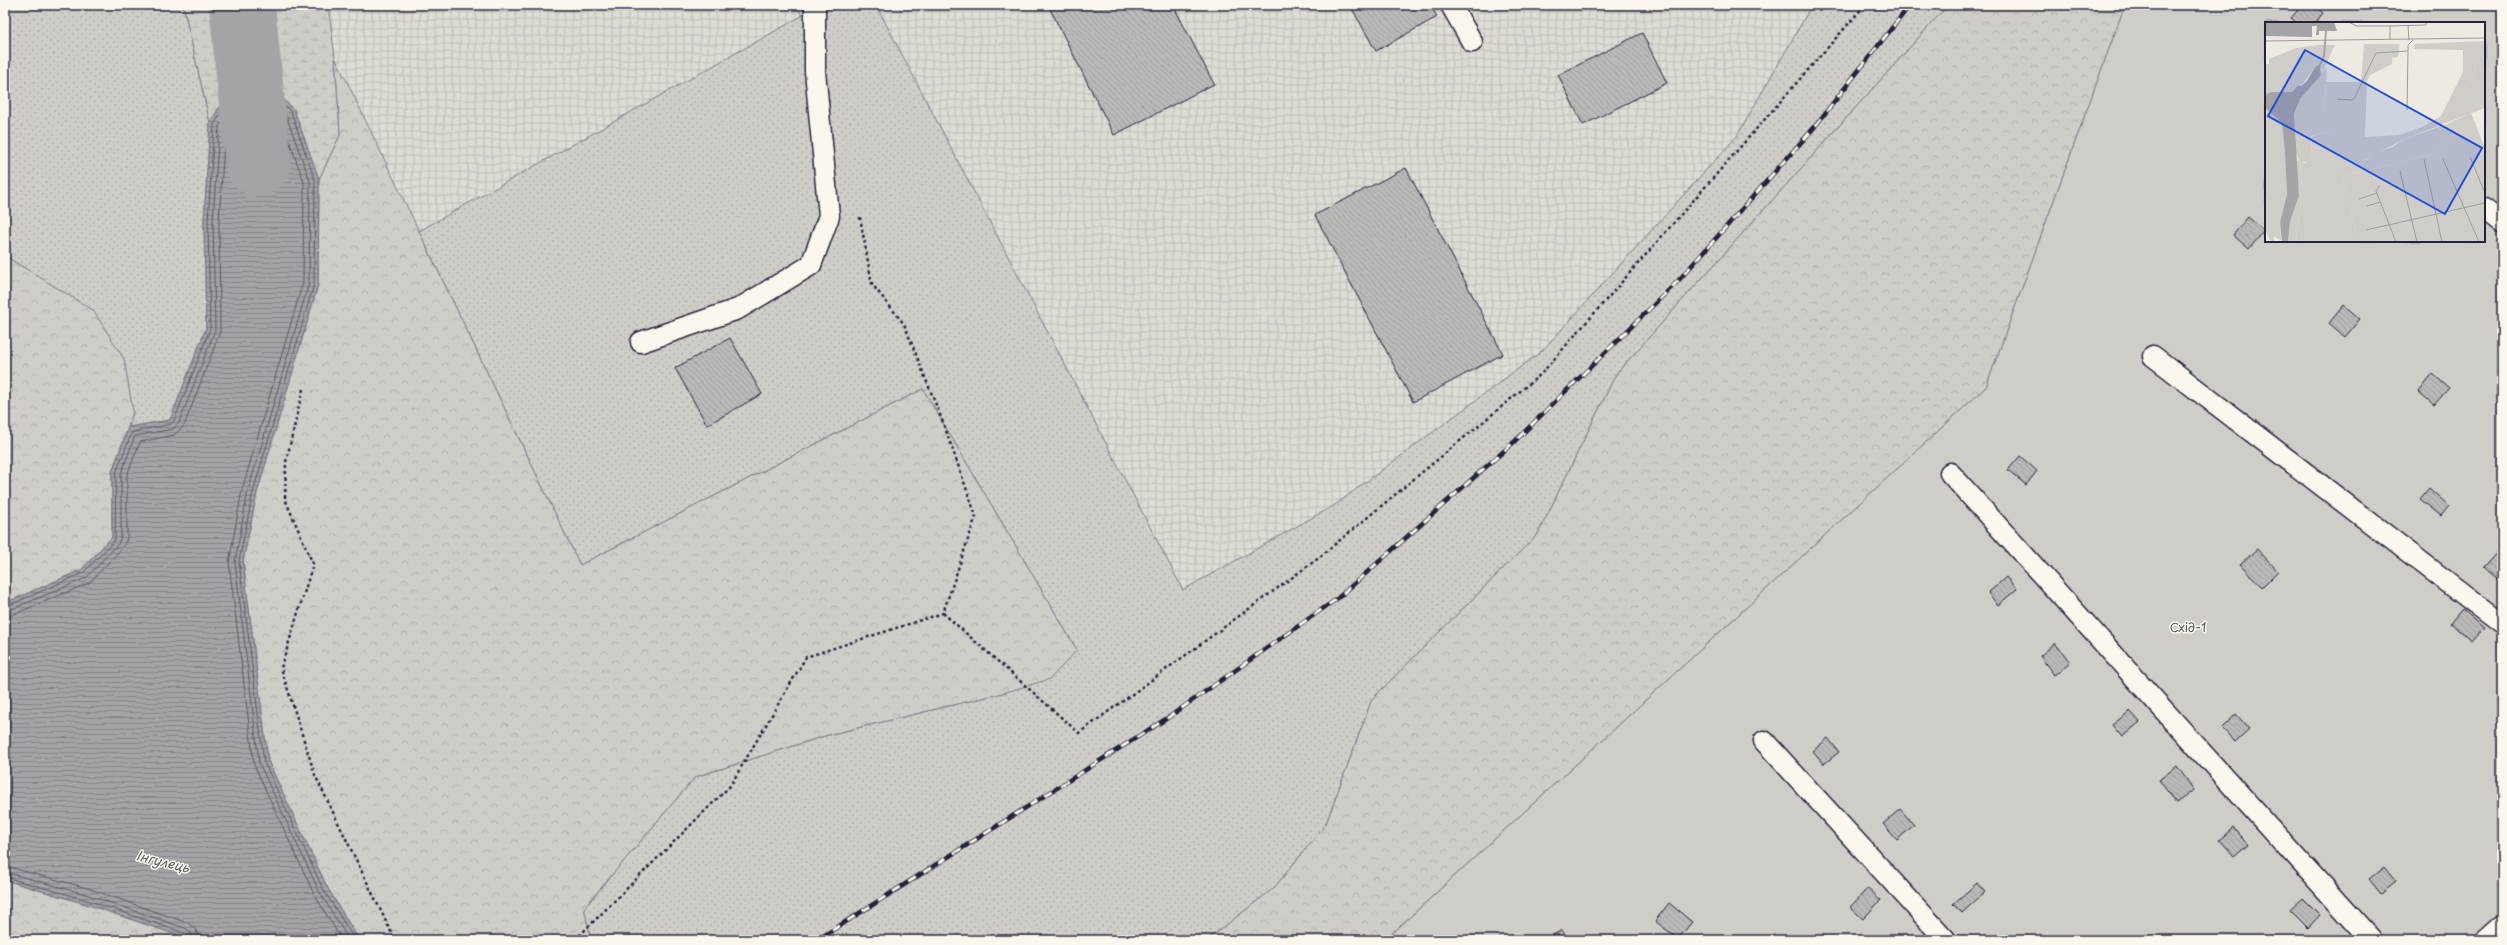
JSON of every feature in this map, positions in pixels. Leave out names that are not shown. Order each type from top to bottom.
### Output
[{"type":"lane","points":[[641,342],[738,309],[811,265],[829,216],[815,71],[815,5]]},
{"type":"lane","points":[[1452,5],[1472,42]]},
{"type":"lane","points":[[2485,210],[2502,223]]},
{"type":"lane","points":[[2153,356],[2502,624]]},
{"type":"lane","points":[[1950,472],[2371,940]]},
{"type":"lane","points":[[1764,741],[1946,940]]},
{"type":"lane","points":[[2485,940],[2502,925]]},
{"type":"path","points":[[943,612],[1079,733],[1316,560],[1541,374],[1866,5]]},
{"type":"path","points":[[859,213],[872,284],[904,324],[944,425],[976,516],[943,612]]},
{"type":"path","points":[[303,389],[286,462],[285,499],[313,564],[281,668],[315,775],[395,940]]},
{"type":"path","points":[[575,940],[730,786],[806,657],[943,612]]},
{"type":"shaded area","points":[[328,5],[797,5],[802,16],[419,231],[335,57]]},
{"type":"shaded area","points":[[876,5],[1812,5],[1737,136],[1542,351],[1335,505],[1183,590]]},
{"type":"green space","points":[[5,5],[183,5],[210,123],[204,221],[206,328],[170,420],[129,427],[133,412],[93,311],[5,256]]},
{"type":"green space","points":[[183,5],[328,5],[335,57],[340,135],[319,179],[294,110],[239,75],[210,123]]},
{"type":"green space","points":[[797,5],[876,5],[1183,590],[1335,505],[1542,351],[1737,136],[1812,5],[1948,5],[1616,374],[1538,534],[1372,699],[1326,824],[1274,888],[1207,940],[591,940],[584,908],[695,777],[828,735],[1003,693],[1077,650],[923,389],[580,565],[419,231],[802,16]]},
{"type":"green space","points":[[1948,5],[2125,5],[1986,387],[1385,940],[1207,940],[1274,888],[1326,824],[1372,699],[1538,534],[1616,374]]},
{"type":"green space","name":"Схід-1","points":[[2125,5],[2502,5],[2502,940],[1385,940],[1986,387]]},
{"type":"green space","points":[[335,57],[580,565],[923,389],[1077,650],[1050,679],[1003,693],[828,735],[695,777],[584,908],[591,940],[359,940],[327,887],[268,761],[243,561],[257,493],[318,285],[319,179],[340,135]]},
{"type":"green space","points":[[5,256],[93,310],[124,359],[133,412],[112,472],[112,537],[81,570],[5,603]]},
{"type":"green space","points":[[5,880],[83,903],[183,937],[185,940],[5,940]]},
{"type":"water","name":"Інгулець","points":[[255,71],[294,110],[319,179],[318,285],[257,493],[243,561],[268,761],[327,887],[359,940],[185,940],[183,937],[83,903],[5,880],[5,603],[81,570],[112,537],[112,472],[129,427],[170,420],[206,328],[204,221],[210,123],[239,75]]},
{"type":"building","points":[[1048,5],[1173,5],[1214,84],[1114,135]]},
{"type":"building","points":[[1350,5],[1430,5],[1437,17],[1376,51]]},
{"type":"building","points":[[2302,5],[2313,5],[2323,13],[2316,22],[2296,22],[2291,18]]},
{"type":"building","points":[[1642,33],[1667,83],[1583,125],[1558,75]]},
{"type":"building","points":[[1406,168],[1503,354],[1413,402],[1315,215]]},
{"type":"building","points":[[2248,217],[2264,231],[2249,249],[2233,235]]},
{"type":"building","points":[[2344,305],[2360,319],[2345,337],[2329,323]]},
{"type":"building","points":[[730,338],[762,394],[707,425],[675,368]]},
{"type":"building","points":[[2433,374],[2449,388],[2434,405],[2419,392]]},
{"type":"building","points":[[2020,456],[2037,471],[2026,485],[2008,470]]},
{"type":"building","points":[[2429,488],[2449,506],[2441,516],[2420,499]]},
{"type":"building","points":[[2257,549],[2278,571],[2262,587],[2240,564]]},
{"type":"building","points":[[2498,551],[2502,555],[2502,572],[2497,579],[2484,567]]},
{"type":"building","points":[[2006,577],[2017,589],[1998,605],[1988,593]]},
{"type":"building","points":[[2462,609],[2484,628],[2472,642],[2450,623]]},
{"type":"building","points":[[2055,643],[2070,662],[2054,675],[2040,656]]},
{"type":"building","points":[[2130,711],[2140,722],[2122,737],[2112,725]]},
{"type":"building","points":[[2236,714],[2249,729],[2235,742],[2222,728]]},
{"type":"building","points":[[1828,738],[1839,752],[1824,764],[1813,751]]},
{"type":"building","points":[[2177,766],[2194,790],[2176,803],[2159,780]]},
{"type":"building","points":[[1900,809],[1914,825],[1897,840],[1883,824]]},
{"type":"building","points":[[2233,828],[2248,845],[2234,857],[2219,840]]},
{"type":"building","points":[[2384,867],[2396,882],[2381,894],[2369,879]]},
{"type":"building","points":[[1977,883],[1985,892],[1962,913],[1953,904]]},
{"type":"building","points":[[1868,888],[1881,900],[1863,919],[1850,907]]},
{"type":"building","points":[[2303,898],[2320,915],[2308,928],[2290,910]]},
{"type":"building","points":[[1669,903],[1692,922],[1678,939],[1655,921]]},
{"type":"building","points":[[1562,930],[1568,940],[1546,940],[1546,939]]},
{"type":"waterway","points":[[242,5],[258,163]]},
{"type":"railway","points":[[817,940],[1169,717],[1338,598],[1514,442],[1678,281],[1812,130],[1910,5]]}]
